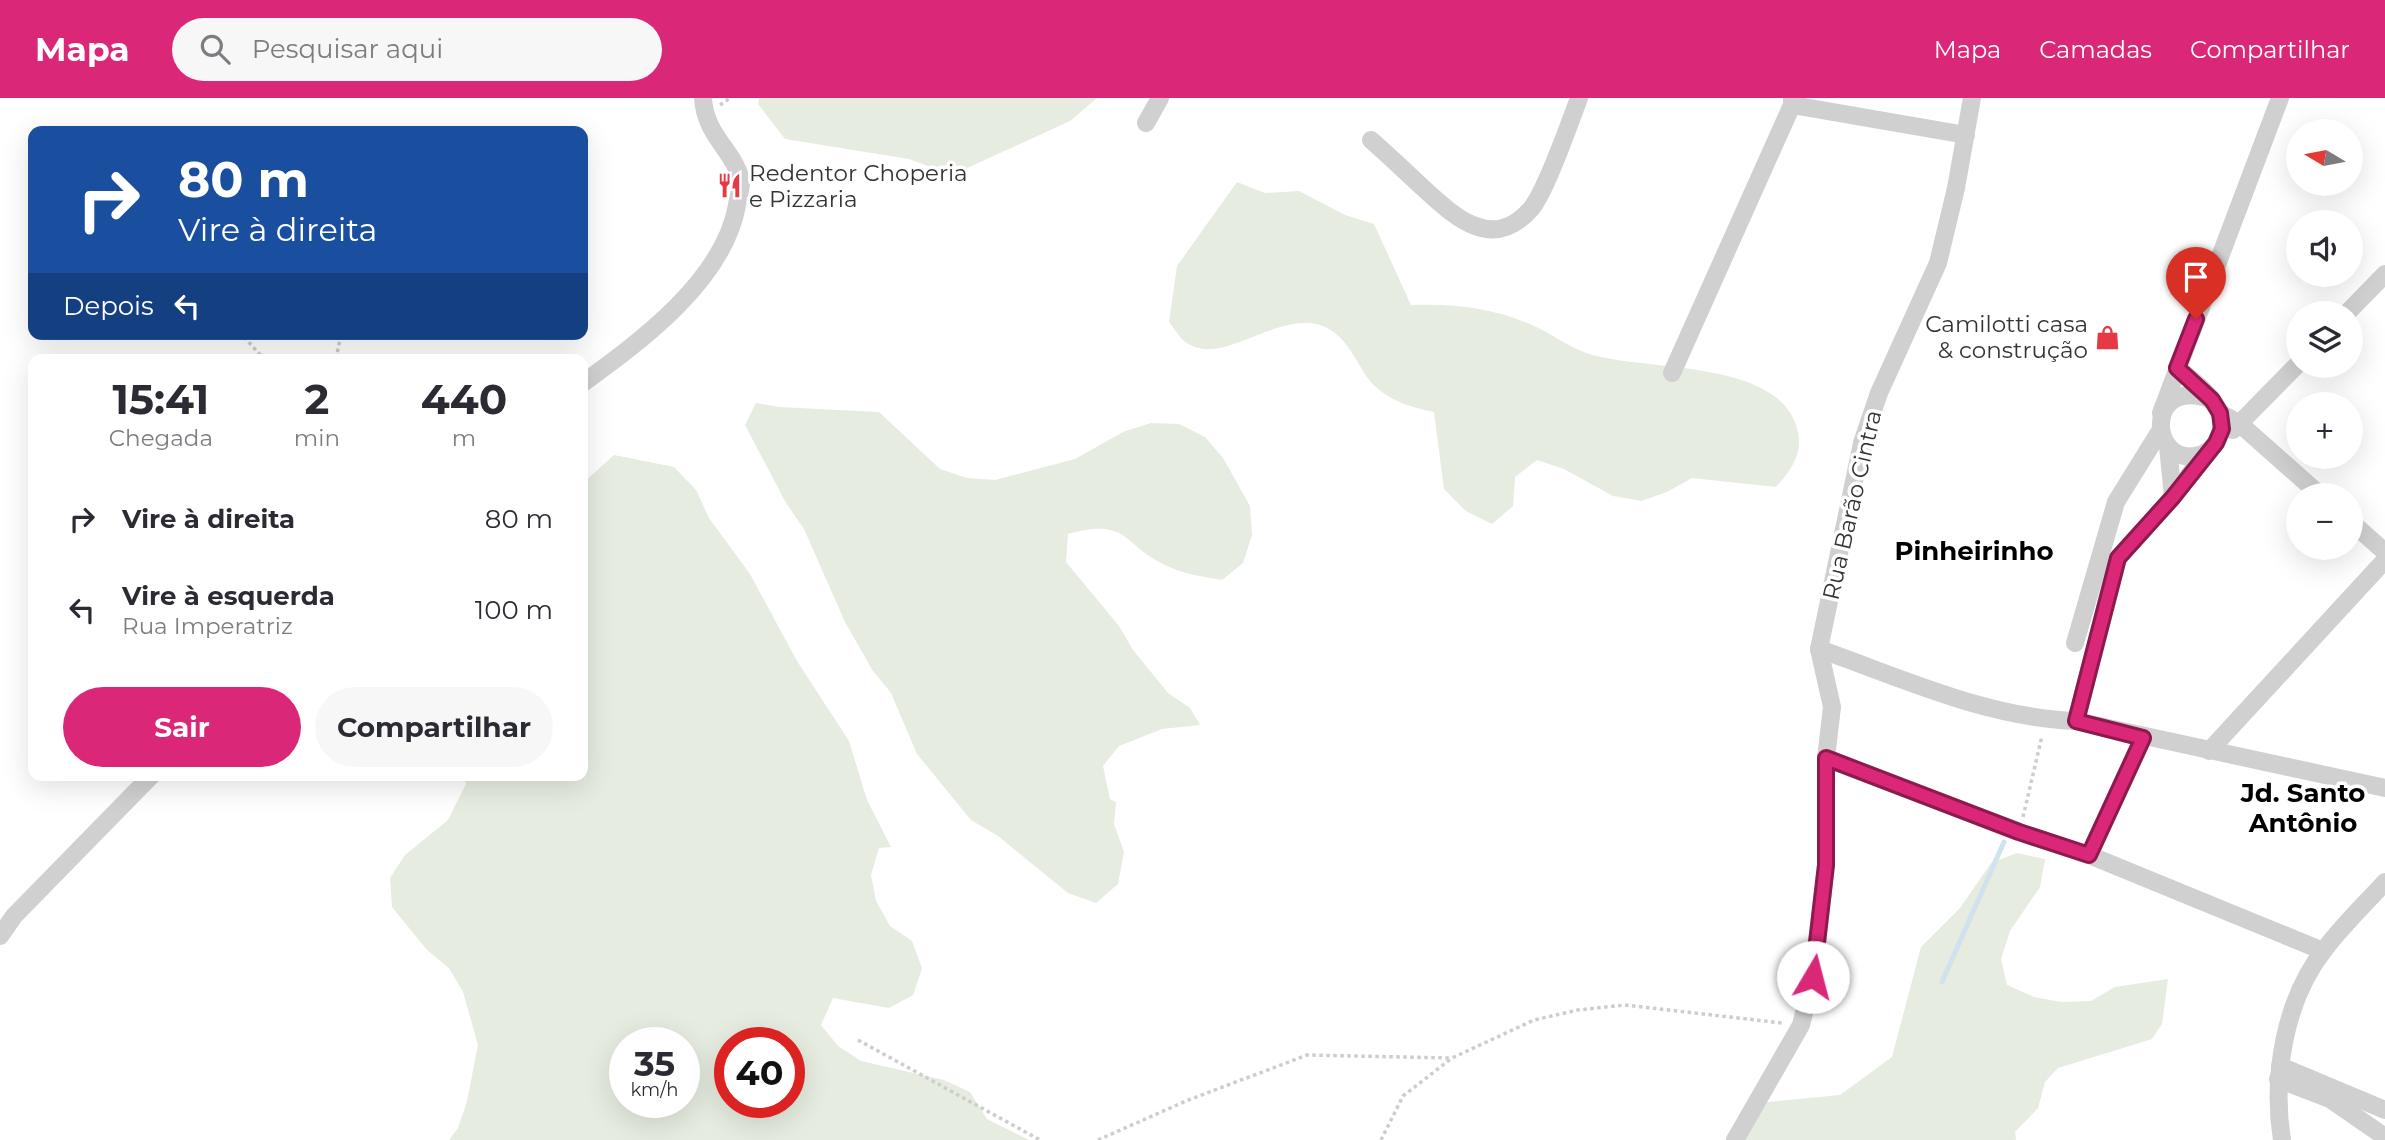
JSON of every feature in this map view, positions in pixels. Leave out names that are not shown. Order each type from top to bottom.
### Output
[{"type":"street","points":[[588,379],[621,355],[681,303],[710,265],[734,222],[741,180],[704,116],[703,98]]},
{"type":"street","points":[[1146,123],[1160,98]]},
{"type":"street","points":[[1371,140],[1456,218],[1475,227],[1491,230],[1510,225],[1531,210],[1579,98]]},
{"type":"street","name":"Rua Barão Cintra","points":[[1735,1140],[1801,1025],[1813,977],[1824,888],[1826,758],[1832,707],[1819,649],[1862,443],[1879,393],[1938,263],[1972,98]]},
{"type":"street","points":[[2173,497],[2163,430],[2177,368],[2280,98]]},
{"type":"street","points":[[1672,373],[1792,102],[1966,135]]},
{"type":"street","points":[[2359,301],[2385,274]]},
{"type":"street","points":[[2177,368],[2216,406],[2306,483]]},
{"type":"street","points":[[2163,430],[2179,454],[2193,456],[2211,448],[2239,424],[2286,376]]},
{"type":"street","points":[[2075,643],[2116,502],[2163,430],[2174,398],[2193,393],[2216,406],[2222,429],[2211,448],[2173,497],[2118,558],[2076,721]]},
{"type":"street","points":[[2363,533],[2385,552]]},
{"type":"street","points":[[2209,751],[2385,560]]},
{"type":"street","points":[[1819,649],[1973,703],[2046,720],[2076,721],[2143,738],[2385,788]]},
{"type":"street","points":[[2089,855],[2143,738]]},
{"type":"street","points":[[1826,758],[2019,832],[2089,855],[2322,951]]},
{"type":"street","points":[[0,936],[14,916],[146,781]]},
{"type":"street","points":[[2282,1140],[2279,1072],[2299,996],[2322,951],[2385,882]]},
{"type":"street","points":[[2279,1072],[2385,1110]]},
{"type":"street","points":[[2279,1072],[2330,1099],[2385,1137]]},
{"type":"path","points":[[247,340],[259,354]]},
{"type":"path","points":[[2019,832],[2046,720]]},
{"type":"path","points":[[1381,1140],[1403,1096],[1452,1058],[1534,1020],[1589,1008],[1625,1005],[1801,1025]]},
{"type":"path","points":[[858,1040],[1040,1140]]},
{"type":"path","points":[[1097,1140],[1186,1101],[1307,1055],[1452,1058]]},
{"type":"shaded area","points":[[759,98],[1097,98],[1070,121],[952,175],[909,159],[785,139],[758,104]]},
{"type":"shaded area","points":[[1237,182],[1265,193],[1299,191],[1345,215],[1374,224],[1411,305],[1446,305],[1497,313],[1530,324],[1574,348],[1593,355],[1707,372],[1763,389],[1783,404],[1796,425],[1799,443],[1796,459],[1776,487],[1692,478],[1667,492],[1641,501],[1613,496],[1564,469],[1537,460],[1515,477],[1513,506],[1492,524],[1466,511],[1444,489],[1434,412],[1404,404],[1382,392],[1370,380],[1347,345],[1331,330],[1320,325],[1303,323],[1267,331],[1233,344],[1201,349],[1184,341],[1169,322],[1177,266]]},
{"type":"shaded area","points":[[756,403],[779,407],[879,412],[940,469],[967,478],[995,480],[1075,459],[1123,432],[1151,423],[1179,424],[1205,437],[1223,458],[1250,506],[1252,535],[1243,563],[1222,580],[1167,566],[1115,531],[1103,529],[1068,534],[1066,562],[1119,626],[1133,650],[1168,693],[1190,708],[1200,725],[1162,729],[1119,746],[1103,766],[1110,799],[1116,802],[1114,824],[1124,852],[1118,884],[1096,903],[1068,893],[998,836],[971,820],[917,754],[891,693],[873,671],[845,622],[804,529],[786,503],[745,425]]},
{"type":"shaded area","points":[[614,455],[674,467],[696,490],[709,518],[750,574],[797,661],[849,741],[867,800],[891,847],[879,848],[871,875],[876,901],[890,926],[912,941],[922,968],[913,995],[889,1008],[833,998],[821,1025],[838,1046],[861,1061],[944,1080],[970,1092],[987,1119],[1029,1140],[449,1140],[458,1128],[467,1101],[478,1045],[463,992],[449,968],[427,950],[392,907],[390,878],[405,855],[448,820],[465,781],[588,781],[588,478]]},
{"type":"shaded area","points":[[2017,853],[2045,859],[2040,887],[2010,931],[2001,959],[2007,985],[2034,997],[2061,1002],[2091,1001],[2115,987],[2168,979],[2162,1024],[2152,1039],[2058,1068],[2045,1082],[2038,1108],[2015,1132],[2016,1140],[1745,1140],[1742,1124],[1759,1103],[1840,1095],[1892,1057],[1921,947],[1960,908],[1991,863]]},
{"type":"waterway","points":[[1942,982],[2004,842]]},
{"type":"place","name":"Redentor Choperia e Pizzaria","points":[[729,186]]},
{"type":"place","name":"Camilotti casa & construção","points":[[2108,337]]},
{"type":"district","name":"Pinheirinho","points":[[1974,551]]},
{"type":"district","name":"Jd. Santo Antônio","points":[[2303,808]]},
{"type":"route","points":[[1813,977],[1826,865],[1826,758],[2019,832],[2089,855],[2143,738],[2076,721],[2106,595],[2118,558],[2173,497],[2216,443],[2222,429],[2220,413],[2212,400],[2177,368],[2196,319]]}]
